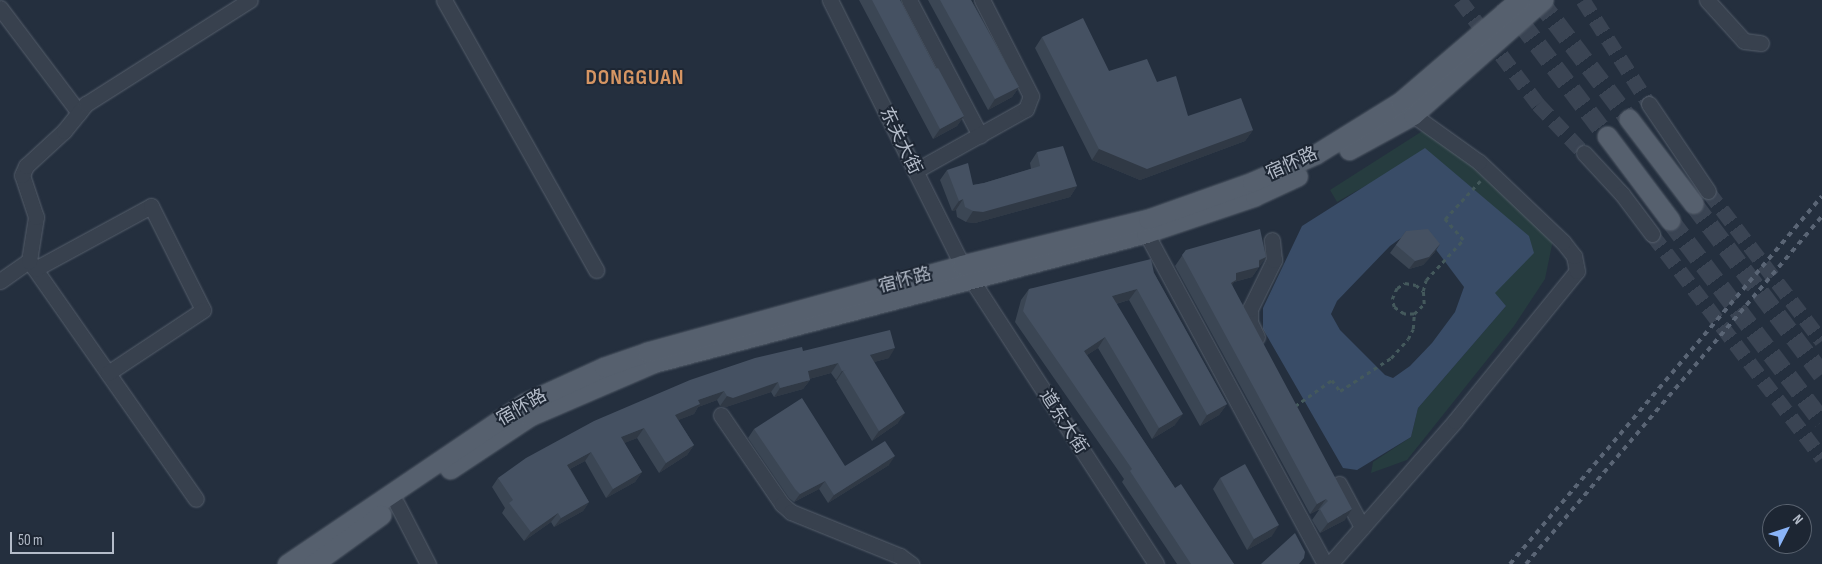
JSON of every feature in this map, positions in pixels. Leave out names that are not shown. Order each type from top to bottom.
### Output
[{"type":"main road","points":[[1524,7],[1543,0]]},
{"type":"main road","name":"宿怀路","points":[[287,564],[525,403],[604,367],[647,352],[966,273],[1146,233],[1254,196],[1315,168],[1412,115],[1524,7]]},
{"type":"main road","name":"宿怀路","points":[[313,564],[397,504],[530,416],[646,366],[1148,219],[1252,182],[1316,154],[1400,102],[1524,7]]},
{"type":"main road","points":[[1630,119],[1693,203]]},
{"type":"main road","points":[[1607,136],[1670,220]]},
{"type":"street","points":[[196,499],[32,265],[36,217],[22,175],[26,166],[64,131],[86,104],[125,77],[250,0]]},
{"type":"street","points":[[444,0],[596,270]]},
{"type":"street","name":"东关大街","points":[[830,0],[966,273]]},
{"type":"street","points":[[909,0],[980,135]]},
{"type":"street","points":[[915,171],[1026,109],[1031,96],[982,0]]},
{"type":"street","points":[[1707,0],[1744,42],[1761,43]]},
{"type":"street","points":[[0,8],[79,113]]},
{"type":"street","points":[[1649,104],[1708,191]]},
{"type":"street","points":[[1330,564],[1577,271],[1574,256],[1564,242],[1480,162],[1412,115]]},
{"type":"street","points":[[1584,153],[1622,194],[1652,234]]},
{"type":"street","points":[[0,281],[151,206],[203,310],[108,373]]},
{"type":"street","points":[[1146,233],[1325,564]]},
{"type":"street","points":[[1263,348],[1250,322],[1250,309],[1274,260],[1272,240]]},
{"type":"street","name":"道东大街","points":[[966,273],[1156,564]]},
{"type":"street","points":[[721,415],[782,504],[792,512],[900,556],[911,564]]},
{"type":"street","points":[[1329,466],[1362,527]]},
{"type":"street","points":[[397,504],[428,564]]},
{"type":"path","points":[[1295,406],[1332,380],[1340,391],[1391,358],[1408,339],[1413,328],[1414,314],[1424,304],[1423,291],[1436,267],[1462,240],[1445,219],[1476,186]]},
{"type":"path","points":[[1414,314],[1404,314],[1394,307],[1392,299],[1397,288],[1405,283],[1416,284],[1423,291]]},
{"type":"green space","points":[[1424,130],[1458,151],[1553,240],[1545,279],[1514,326],[1407,460],[1371,473],[1373,462],[1411,437],[1418,408],[1506,306],[1367,185],[1337,202],[1330,190]]},
{"type":"water","points":[[1425,148],[1529,236],[1534,253],[1495,293],[1506,306],[1418,408],[1411,437],[1357,470],[1343,468],[1263,329],[1263,308],[1302,226]],"holes":[[[1417,234],[1431,243],[1464,287],[1455,312],[1432,343],[1410,366],[1393,378],[1385,375],[1340,330],[1331,314],[1337,301],[1390,246],[1401,238]]]},
{"type":"building","points":[[872,0],[900,0],[936,69],[938,68],[964,116],[940,129]]},
{"type":"building","points":[[940,0],[971,0],[1019,87],[995,99]]},
{"type":"building","points":[[1083,18],[1109,71],[1147,59],[1157,82],[1176,76],[1188,116],[1241,98],[1253,130],[1147,169],[1099,149],[1042,37]]},
{"type":"building","points":[[1063,146],[1077,186],[983,212],[973,211],[965,207],[963,199],[959,201],[947,170],[968,163],[973,185],[984,183],[1040,166],[1037,152]]},
{"type":"building","points":[[1260,229],[1266,257],[1259,260],[1259,267],[1236,273],[1236,280],[1231,283],[1352,509],[1328,523],[1320,509],[1328,501],[1326,499],[1317,504],[1182,255],[1186,250]]},
{"type":"building","points":[[1428,229],[1440,244],[1429,257],[1415,261],[1396,245],[1406,231]]},
{"type":"building","points":[[1151,259],[1154,273],[1227,404],[1207,415],[1137,289],[1112,296],[1183,414],[1159,428],[1105,337],[1084,351],[1175,488],[1181,484],[1234,564],[1191,564],[1130,471],[1132,469],[1023,311],[1029,289]]},
{"type":"building","points":[[890,330],[895,348],[870,355],[905,413],[879,431],[843,371],[846,370],[842,371],[838,363],[808,371],[810,380],[780,388],[778,382],[733,398],[727,396],[724,391],[698,400],[700,404],[675,415],[694,445],[666,463],[644,428],[621,437],[642,472],[613,489],[591,452],[567,465],[589,502],[561,518],[558,513],[531,532],[509,503],[513,500],[498,478],[526,458],[594,421],[690,380],[755,358],[802,347],[803,351]]},
{"type":"building","points":[[802,398],[845,466],[885,441],[895,456],[834,495],[825,481],[800,494],[754,429]]},
{"type":"building","points":[[1245,464],[1279,525],[1254,539],[1220,478]]},
{"type":"building","points":[[1295,533],[1305,552],[1304,558],[1299,564],[1261,564]]},
{"type":"tunnel","points":[[1460,0],[1538,104],[1584,153]]},
{"type":"tunnel","points":[[1504,0],[1607,136]]},
{"type":"tunnel","points":[[1539,0],[1629,119]]},
{"type":"tunnel","points":[[1583,0],[1649,104]]},
{"type":"tunnel","points":[[1708,191],[1822,341]]},
{"type":"tunnel","points":[[1693,203],[1822,374]]},
{"type":"tunnel","points":[[1670,220],[1822,421]]},
{"type":"tunnel","points":[[1652,234],[1822,458]]},
{"type":"railway","points":[[1510,564],[1822,196]]},
{"type":"railway","points":[[1526,564],[1822,216]]},
{"type":"district","name":"DONGGUAN","points":[[635,78]]}]
